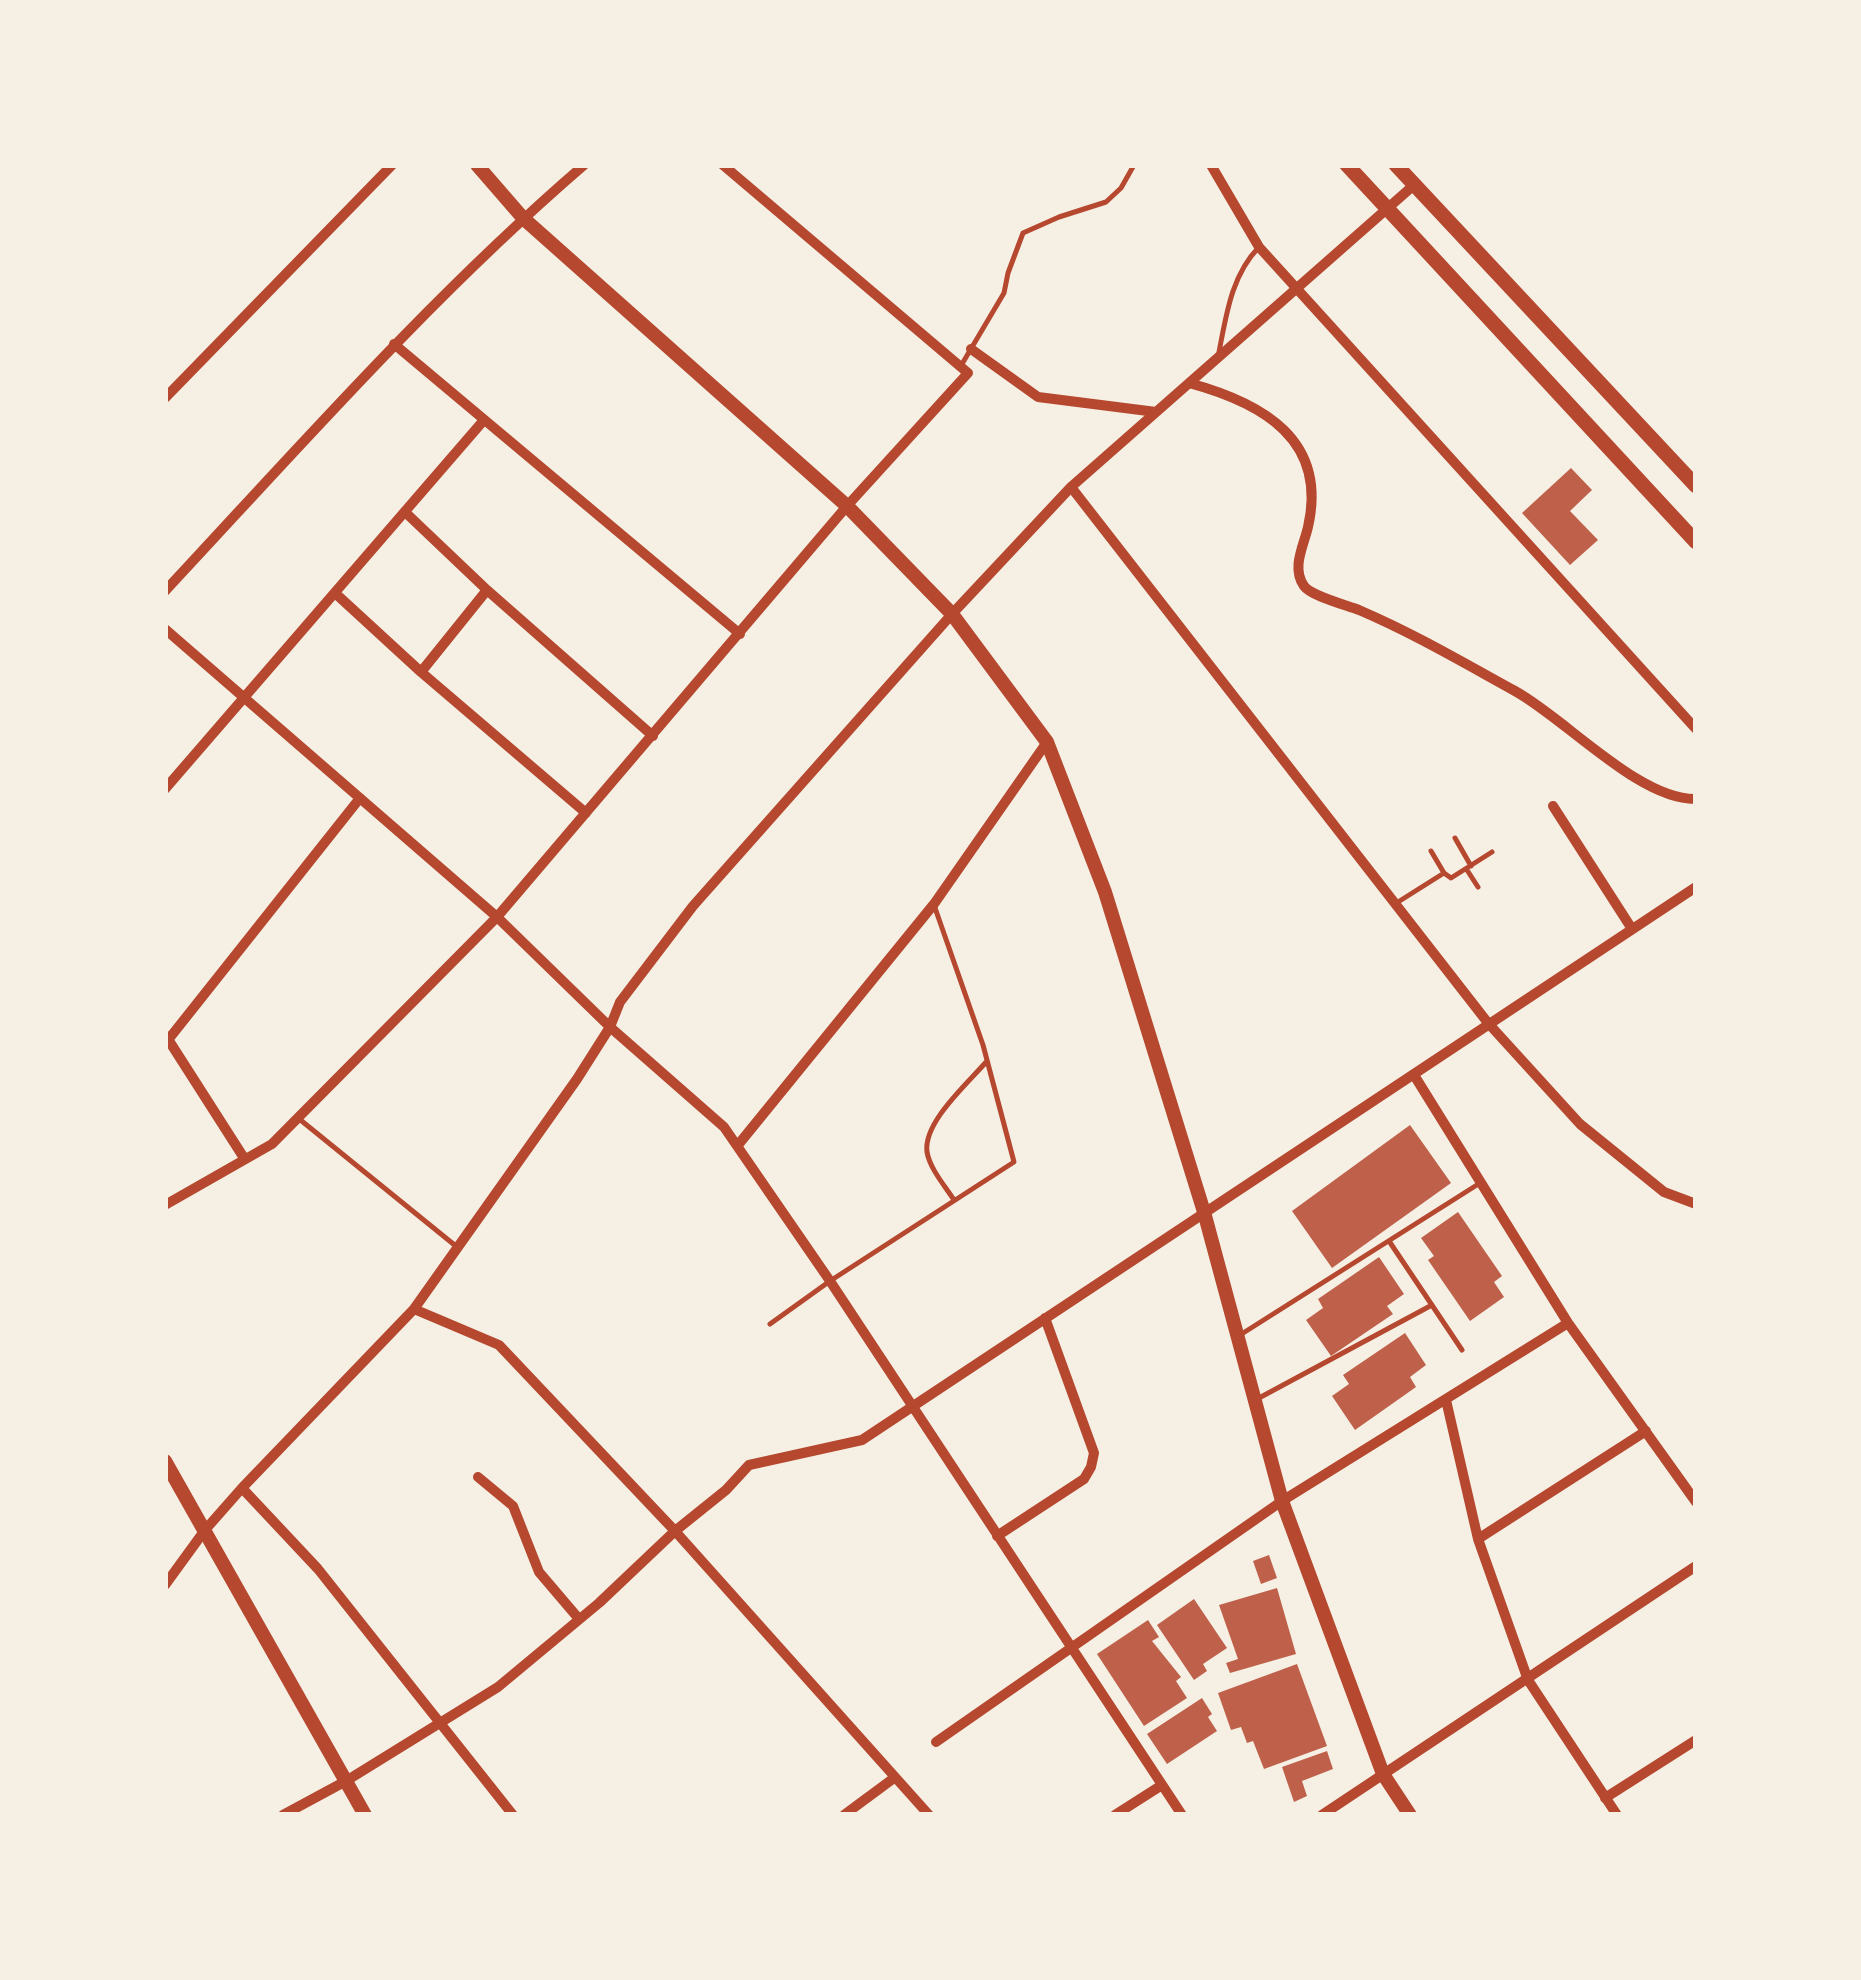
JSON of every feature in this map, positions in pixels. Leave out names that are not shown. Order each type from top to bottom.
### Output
[{"type":"main road","points":[[1346,165],[1696,542]]},
{"type":"main road","points":[[1396,165],[1696,486]]},
{"type":"street","points":[[165,398],[392,165]]},
{"type":"street","points":[[477,165],[523,218],[847,506],[952,614],[1047,742],[1105,892],[1204,1212],[1282,1501],[1383,1774],[1410,1815]]},
{"type":"street","points":[[165,592],[394,344],[523,218],[584,165]]},
{"type":"street","points":[[165,1205],[272,1144],[497,917],[964,370],[723,165]]},
{"type":"street","points":[[1211,165],[1258,247],[1696,730]]},
{"type":"street","points":[[165,1585],[242,1488],[414,1309],[610,1027],[620,1002],[693,906],[952,614],[1071,487],[1414,185]]},
{"type":"street","points":[[394,344],[740,634]]},
{"type":"street","points":[[970,348],[1038,396],[1156,412]]},
{"type":"street","points":[[1189,383],[1245,400],[1296,442],[1312,472],[1308,526],[1298,569],[1303,585],[1314,594],[1388,622],[1536,702],[1646,784],[1696,799]]},
{"type":"street","points":[[165,789],[484,420]]},
{"type":"street","points":[[1071,487],[1488,1023],[1580,1124],[1664,1192],[1696,1204]]},
{"type":"street","points":[[405,512],[653,736]]},
{"type":"street","points":[[421,672],[487,590]]},
{"type":"street","points":[[335,593],[586,812]]},
{"type":"street","points":[[165,629],[497,917],[610,1027],[707,1110],[738,1145],[1182,1815]]},
{"type":"street","points":[[738,1145],[934,904],[1047,742]]},
{"type":"street","points":[[244,1158],[166,1038],[360,798]]},
{"type":"street","points":[[1552,806],[1632,929]]},
{"type":"street","points":[[283,1815],[346,1781],[498,1686],[726,1490],[749,1465],[862,1440],[1696,887]]},
{"type":"street","points":[[1414,1075],[1568,1323],[1696,1502]]},
{"type":"street","points":[[414,1309],[498,1346],[675,1531],[928,1815]]},
{"type":"street","points":[[997,1536],[1084,1479],[1094,1453],[1045,1318]]},
{"type":"street","points":[[936,1742],[1282,1501],[1568,1323]]},
{"type":"street","points":[[1446,1400],[1478,1540],[1528,1680],[1616,1815]]},
{"type":"street","points":[[1478,1540],[1646,1431]]},
{"type":"street","points":[[165,1462],[365,1815]]},
{"type":"street","points":[[478,1477],[512,1506],[540,1572],[579,1619]]},
{"type":"street","points":[[242,1488],[318,1569],[513,1815]]},
{"type":"street","points":[[1322,1815],[1696,1566]]},
{"type":"street","points":[[1605,1798],[1696,1740]]},
{"type":"street","points":[[844,1815],[894,1778]]},
{"type":"street","points":[[1115,1815],[1162,1785]]},
{"type":"lane","points":[[964,370],[970,348],[1004,293],[1023,233],[1106,202],[1134,165]]},
{"type":"lane","points":[[1217,360],[1234,287],[1258,247]]},
{"type":"lane","points":[[1455,838],[1478,887]]},
{"type":"lane","points":[[1431,851],[1451,878],[1492,852]]},
{"type":"lane","points":[[1395,904],[1444,873]]},
{"type":"lane","points":[[770,1324],[1014,1162],[988,1062],[934,904]]},
{"type":"lane","points":[[954,1200],[930,1160],[928,1141],[940,1114],[988,1062]]},
{"type":"lane","points":[[298,1118],[458,1247]]},
{"type":"lane","points":[[1238,1337],[1480,1182]]},
{"type":"lane","points":[[1389,1240],[1462,1350]]},
{"type":"lane","points":[[1255,1400],[1432,1305]]},
{"type":"building","points":[[1571,468],[1592,490],[1570,511],[1598,540],[1570,565],[1522,513]]},
{"type":"building","points":[[1410,1125],[1451,1183],[1332,1268],[1292,1211]]},
{"type":"building","points":[[1458,1212],[1502,1276],[1494,1282],[1504,1297],[1470,1321],[1428,1260],[1434,1256],[1421,1238]]},
{"type":"building","points":[[1379,1257],[1404,1294],[1387,1306],[1393,1314],[1331,1356],[1306,1320],[1323,1308],[1318,1299]]},
{"type":"building","points":[[1405,1333],[1426,1365],[1410,1377],[1416,1387],[1355,1430],[1332,1396],[1349,1384],[1343,1375]]},
{"type":"building","points":[[1269,1555],[1277,1578],[1261,1584],[1253,1561]]},
{"type":"building","points":[[1277,1588],[1296,1654],[1230,1673],[1226,1663],[1238,1659],[1219,1605]]},
{"type":"building","points":[[1194,1599],[1227,1648],[1203,1664],[1207,1671],[1194,1680],[1157,1625]]},
{"type":"building","points":[[1148,1620],[1159,1637],[1152,1641],[1181,1677],[1176,1681],[1187,1698],[1144,1726],[1097,1654]]},
{"type":"building","points":[[1297,1664],[1327,1746],[1264,1769],[1253,1741],[1247,1743],[1241,1727],[1231,1730],[1218,1693]]},
{"type":"building","points":[[1202,1698],[1217,1731],[1167,1764],[1147,1734]]},
{"type":"building","points":[[1327,1751],[1333,1769],[1302,1781],[1307,1796],[1294,1802],[1282,1767]]}]
